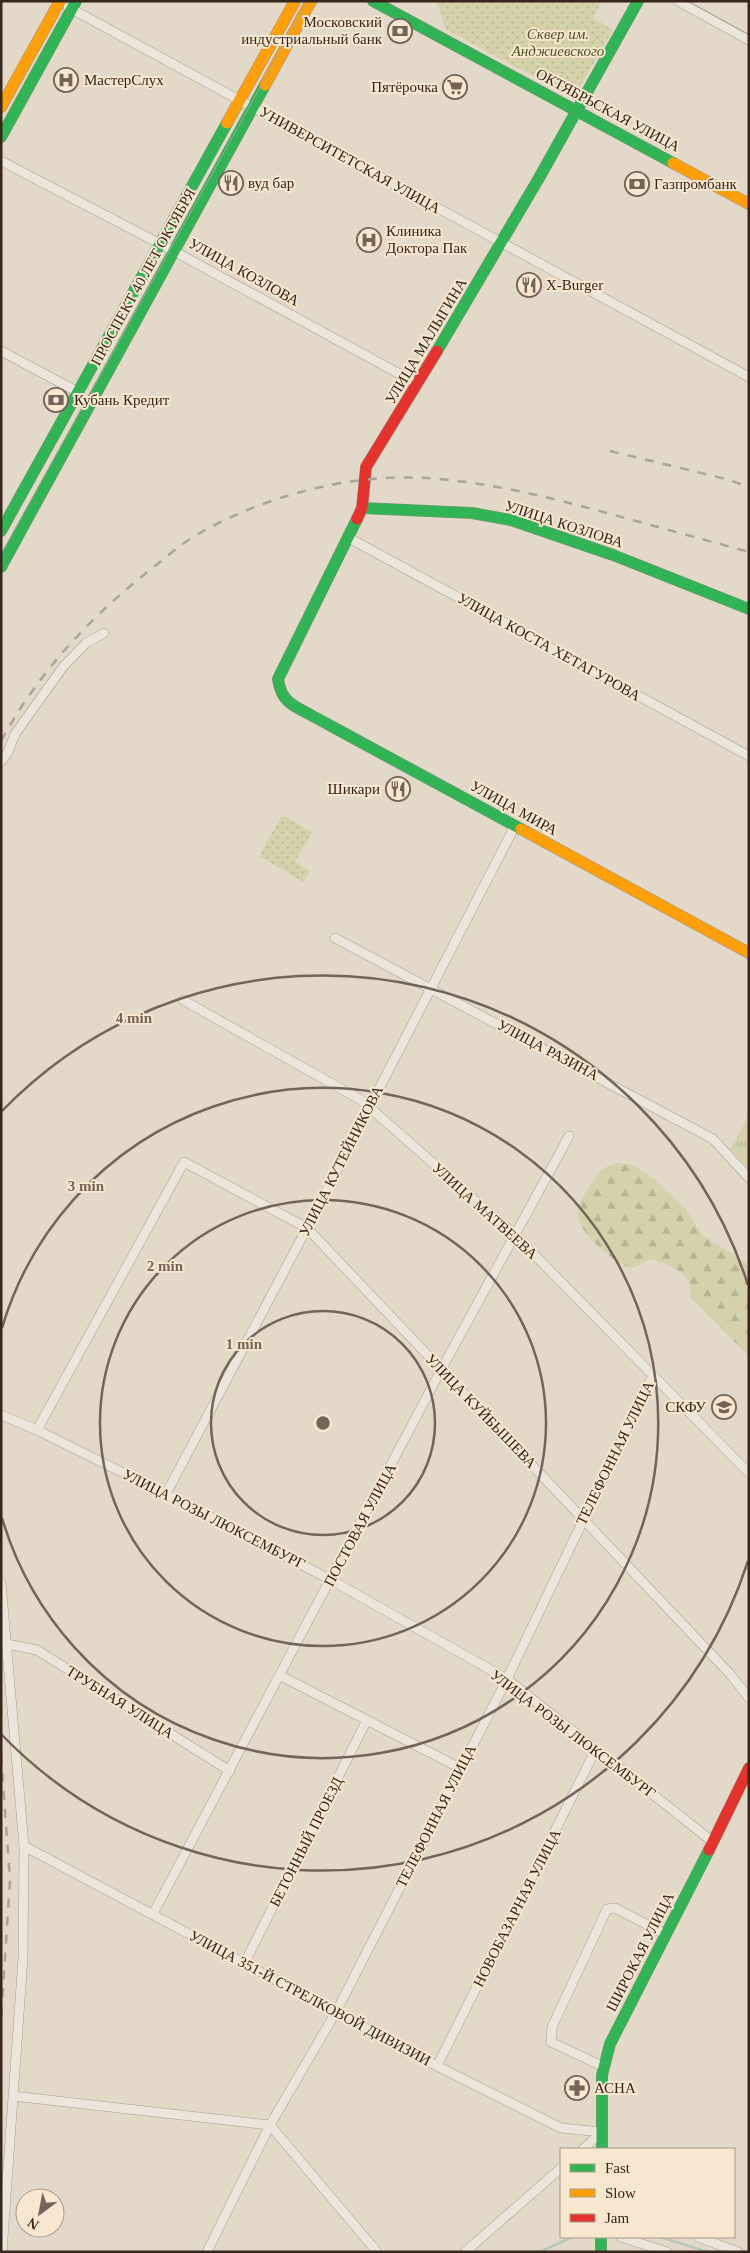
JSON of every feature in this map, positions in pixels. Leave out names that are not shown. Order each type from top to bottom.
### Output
[{"type":"street","name":"ПРОСПЕКТ 40 ЛЕТ ОКТЯБРЯ","points":[[1,531],[159,244],[242,100],[294,1]]},
{"type":"street","name":"ПРОСПЕКТ 40 ЛЕТ ОКТЯБРЯ","points":[[1,567],[173,250],[312,1]]},
{"type":"street","name":"ОКТЯБРЬСКАЯ УЛИЦА","points":[[373,1],[749,204]]},
{"type":"street","name":"УЛИЦА МАЛЫГИНА","points":[[278,679],[349,538],[362,508],[366,467],[503,244],[638,1]]},
{"type":"street","points":[[678,1],[749,40]]},
{"type":"street","name":"УНИВЕРСИТЕТСКАЯ УЛИЦА","points":[[59,2],[74,5],[253,107],[749,377]]},
{"type":"street","points":[[1,107],[59,2]]},
{"type":"street","points":[[1,136],[74,5]]},
{"type":"street","name":"УЛИЦА КОЗЛОВА","points":[[1,161],[173,250],[418,384]]},
{"type":"street","points":[[1,351],[78,392]]},
{"type":"street","name":"УЛИЦА КОЗЛОВА","points":[[362,508],[472,514],[511,520],[613,555],[749,609]]},
{"type":"street","name":"УЛИЦА КОСТА ХЕТАГУРОВА","points":[[349,538],[749,756]]},
{"type":"street","points":[[1,762],[8,752],[15,734],[63,667],[86,643],[104,633]]},
{"type":"street","name":"УЛИЦА МИРА","points":[[278,679],[279,691],[288,702],[749,953]]},
{"type":"street","name":"УЛИЦА КУТЕЙНИКОВА","points":[[166,1494],[308,1228],[430,987],[515,826]]},
{"type":"street","name":"УЛИЦА РАЗИНА","points":[[335,938],[713,1139],[749,1178]]},
{"type":"street","name":"УЛИЦА МАТВЕЕВА","points":[[183,1000],[360,1100],[516,1236],[749,1473]]},
{"type":"street","name":"ПОСТОВАЯ УЛИЦА","points":[[153,1914],[281,1676],[441,1370],[569,1136]]},
{"type":"street","name":"УЛИЦА КУЙБЫШЕВА","points":[[37,1430],[184,1162],[308,1228],[730,1674],[749,1698]]},
{"type":"street","name":"ТЕЛЕФОННАЯ УЛИЦА","points":[[207,2252],[270,2125],[336,2012],[507,1679],[653,1375]]},
{"type":"street","name":"УЛИЦА РОЗЫ ЛЮКСЕМБУРГ","points":[[1,1415],[37,1430],[166,1494],[331,1580],[507,1679],[713,1842]]},
{"type":"street","points":[[1,1583],[24,1846],[23,1958],[2,2252]]},
{"type":"street","name":"ТРУБНАЯ УЛИЦА","points":[[7,1644],[37,1650],[230,1771]]},
{"type":"street","points":[[281,1676],[460,1768]]},
{"type":"street","name":"БЕТОННЫЙ ПРОЕЗД","points":[[244,1964],[367,1720]]},
{"type":"street","name":"НОВОБАЗАРНАЯ УЛИЦА","points":[[437,2066],[596,1749]]},
{"type":"street","name":"ШИРОКАЯ УЛИЦА","points":[[602,2148],[604,2067],[610,2044],[738,1794],[749,1768]]},
{"type":"street","name":"УЛИЦА 351-Й СТРЕЛКОВОЙ ДИВИЗИИ","points":[[24,1846],[437,2066],[560,2128],[602,2132]]},
{"type":"street","points":[[604,2067],[551,2042],[552,2027],[607,1909],[615,1908],[665,1934]]},
{"type":"street","points":[[13,2096],[270,2125],[377,2252]]},
{"type":"street","points":[[584,2148],[602,2132]]},
{"type":"street","points":[[465,2252],[560,2169]]},
{"type":"street","points":[[601,2238],[601,2252]]},
{"type":"street","points":[[624,2238],[666,2252]]},
{"type":"street","points":[[701,2238],[738,2252]]},
{"type":"green space","name":"Сквер им. Анджиевского","points":[[437,1],[602,1],[593,18],[613,30],[579,88],[559,90],[445,29]]},
{"type":"green space","points":[[282,815],[312,832],[295,862],[310,871],[303,882],[259,856]]},
{"type":"green space","points":[[749,1115],[749,1169],[730,1149]]},
{"type":"green space","points":[[619,1163],[631,1164],[653,1178],[686,1209],[702,1235],[747,1263],[749,1356],[691,1298],[689,1281],[681,1272],[664,1263],[650,1259],[633,1268],[627,1267],[605,1252],[583,1229],[577,1214],[582,1199],[595,1177],[602,1170]]},
{"type":"waterway","points":[[540,2252],[570,2238]]},
{"type":"waterway","points":[[663,2238],[708,2252]]},
{"type":"tram line","points":[[1,554],[308,1]]},
{"type":"tram line","points":[[687,1],[749,35]]},
{"type":"railway","points":[[610,451],[726,479],[749,487]]},
{"type":"railway","points":[[1,741],[31,692],[67,648],[107,607],[167,556],[198,534],[225,520],[254,507],[314,488],[346,482],[408,477],[482,484],[566,502],[749,552]]},
{"type":"railway","points":[[1,1755],[10,1880],[1,2020]]},
{"type":"traffic: fast","points":[[1,137],[76,1]]},
{"type":"traffic: fast","points":[[373,1],[673,163]]},
{"type":"traffic: fast","points":[[437,351],[539,178],[638,1]]},
{"type":"traffic: fast","points":[[1,567],[265,85]]},
{"type":"traffic: fast","points":[[1,531],[227,123]]},
{"type":"traffic: fast","points":[[362,508],[472,513],[511,520],[613,555],[749,609]]},
{"type":"traffic: fast","points":[[357,519],[278,679],[283,695],[288,702],[296,707],[521,829]]},
{"type":"traffic: fast","points":[[602,2148],[602,2075],[610,2044],[709,1850]]},
{"type":"traffic: fast","points":[[601,2238],[601,2252]]},
{"type":"traffic: slow","points":[[1,107],[60,1]]},
{"type":"traffic: slow","points":[[227,123],[295,1]]},
{"type":"traffic: slow","points":[[265,85],[311,1]]},
{"type":"traffic: slow","points":[[673,163],[749,204]]},
{"type":"traffic: slow","points":[[521,829],[749,953]]},
{"type":"traffic: jam","points":[[357,519],[362,508],[366,467],[437,351]]},
{"type":"traffic: jam","points":[[709,1850],[749,1768]]},
{"type":"place","name":"Московский индустриальный банк","points":[[400,31]]},
{"type":"place","name":"МастерСлух","points":[[66,80]]},
{"type":"place","name":"Пятёрочка","points":[[455,87]]},
{"type":"place","name":"вуд бар","points":[[231,183]]},
{"type":"place","name":"Газпромбанк","points":[[637,184]]},
{"type":"place","name":"Клиника Доктора Пак","points":[[369,240]]},
{"type":"place","name":"X-Burger","points":[[529,285]]},
{"type":"place","name":"Кубань Кредит","points":[[56,400]]},
{"type":"place","name":"Шикари","points":[[398,789]]},
{"type":"place","name":"СКФУ","points":[[724,1407]]},
{"type":"place","name":"АСНА","points":[[577,2088]]}]
